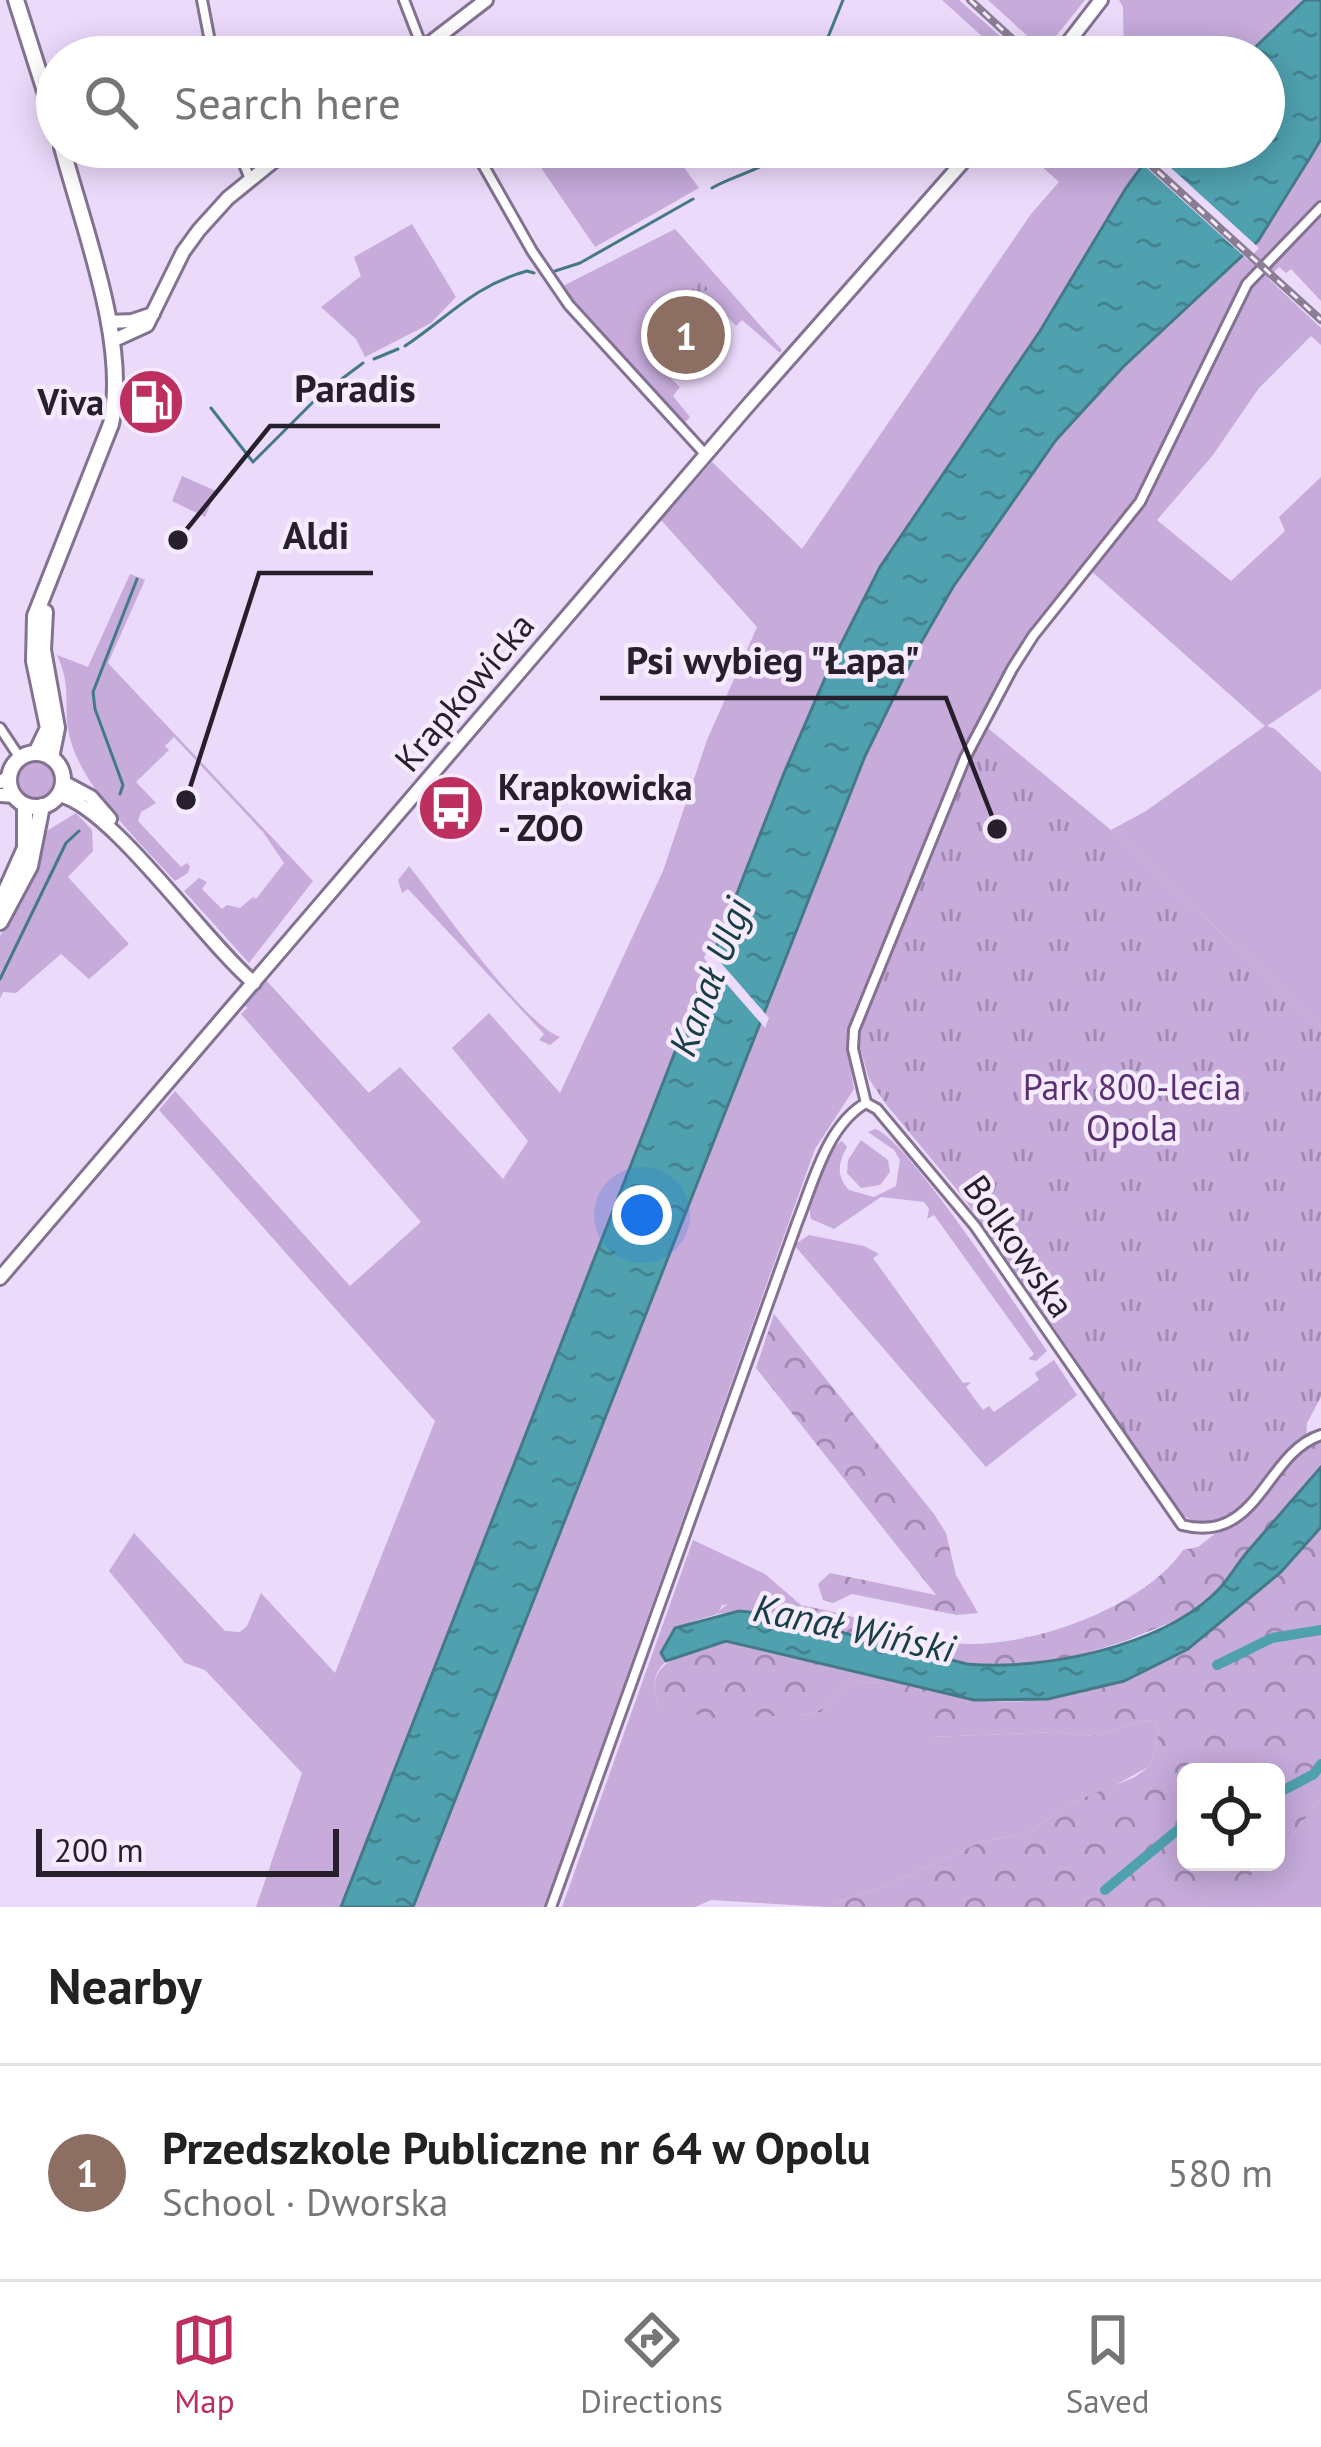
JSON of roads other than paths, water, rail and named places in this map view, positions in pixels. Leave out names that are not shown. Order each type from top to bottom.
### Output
[{"type":"main road","points":[[16,0],[36,63]]},
{"type":"main road","points":[[0,904],[25,848],[5,780],[48,728],[33,634],[35,616],[111,424],[116,394],[112,341],[67,168]]},
{"type":"main road","points":[[52,758],[58,728],[42,636],[56,566]]},
{"type":"main road","points":[[0,922],[30,866],[42,806],[61,788],[61,769],[52,758],[28,755]]},
{"type":"main road","points":[[13,798],[42,806]]},
{"type":"street","points":[[202,0],[209,36]]},
{"type":"street","points":[[404,0],[414,36]]},
{"type":"street","points":[[443,36],[486,0]]},
{"type":"street","points":[[1073,36],[1101,0]]},
{"type":"street","points":[[246,168],[250,179]]},
{"type":"street","points":[[112,341],[141,330],[191,240],[264,168]]},
{"type":"street","points":[[485,168],[569,305],[706,454]]},
{"type":"street","name":"Krapkowicka","points":[[0,1278],[706,454],[958,168]]},
{"type":"street","points":[[551,1907],[797,1223],[827,1149],[856,1108],[866,1103],[854,1030],[974,741],[1033,636],[1140,502],[1247,284],[1321,207]]},
{"type":"street","points":[[107,322],[153,314]]},
{"type":"street","points":[[0,728],[28,755]]},
{"type":"street","points":[[61,788],[127,845],[211,944],[254,983]]},
{"type":"street","name":"Bolkowska","points":[[866,1103],[891,1121],[975,1226],[1176,1521],[1207,1530],[1226,1526],[1306,1441],[1321,1435]]},
{"type":"water","name":"Kanał Ulgi","points":[[1305,0],[1321,0],[1321,139],[1258,241],[1123,367],[1056,440],[953,587],[918,648],[865,756],[413,1907],[341,1907],[784,773],[832,662],[880,567],[1040,331],[1141,168],[1285,168],[1285,36],[1267,36]]},
{"type":"water","points":[[1321,1467],[1321,1527],[1281,1572],[1188,1649],[1124,1681],[1048,1699],[974,1700],[726,1641],[666,1661],[661,1653],[675,1628],[739,1611],[769,1614],[967,1664],[1029,1663],[1097,1652],[1161,1629],[1213,1595]]},
{"type":"waterway","points":[[828,36],[843,0]]},
{"type":"waterway","points":[[712,188],[757,168]]},
{"type":"waterway","points":[[555,271],[580,263],[693,199]]},
{"type":"waterway","points":[[405,346],[491,285],[527,271],[534,273]]},
{"type":"waterway","points":[[374,359],[398,349]]},
{"type":"waterway","points":[[211,408],[253,462],[319,396],[363,363]]},
{"type":"waterway","points":[[120,794],[123,785],[93,692],[137,579]]},
{"type":"waterway","points":[[0,979],[66,843],[79,831]]},
{"type":"waterway","points":[[1217,1665],[1272,1638],[1321,1630]]},
{"type":"waterway","points":[[1285,1789],[1314,1774],[1321,1764]]},
{"type":"waterway","points":[[1105,1890],[1177,1830]]},
{"type":"railway","points":[[970,0],[1009,36]]},
{"type":"railway","points":[[1154,168],[1321,320]]},
{"type":"place","name":"Przedszkole Publiczne nr 64 w Opolu","points":[[686,335]]},
{"type":"place","name":"Viva","points":[[151,402]]},
{"type":"place","name":"Paradis","points":[[178,540]]},
{"type":"place","name":"Aldi","points":[[186,800]]},
{"type":"place","name":"Krapkowicka - ZOO","points":[[451,808]]},
{"type":"place","name":"Psi wybieg \"Łapa\"","points":[[997,829]]},
{"type":"park label","name":"Park 800-lecia Opola","points":[[1132,1108]]},
{"type":"water label","name":"Kanał Wiński","points":[[854,1628]]}]
